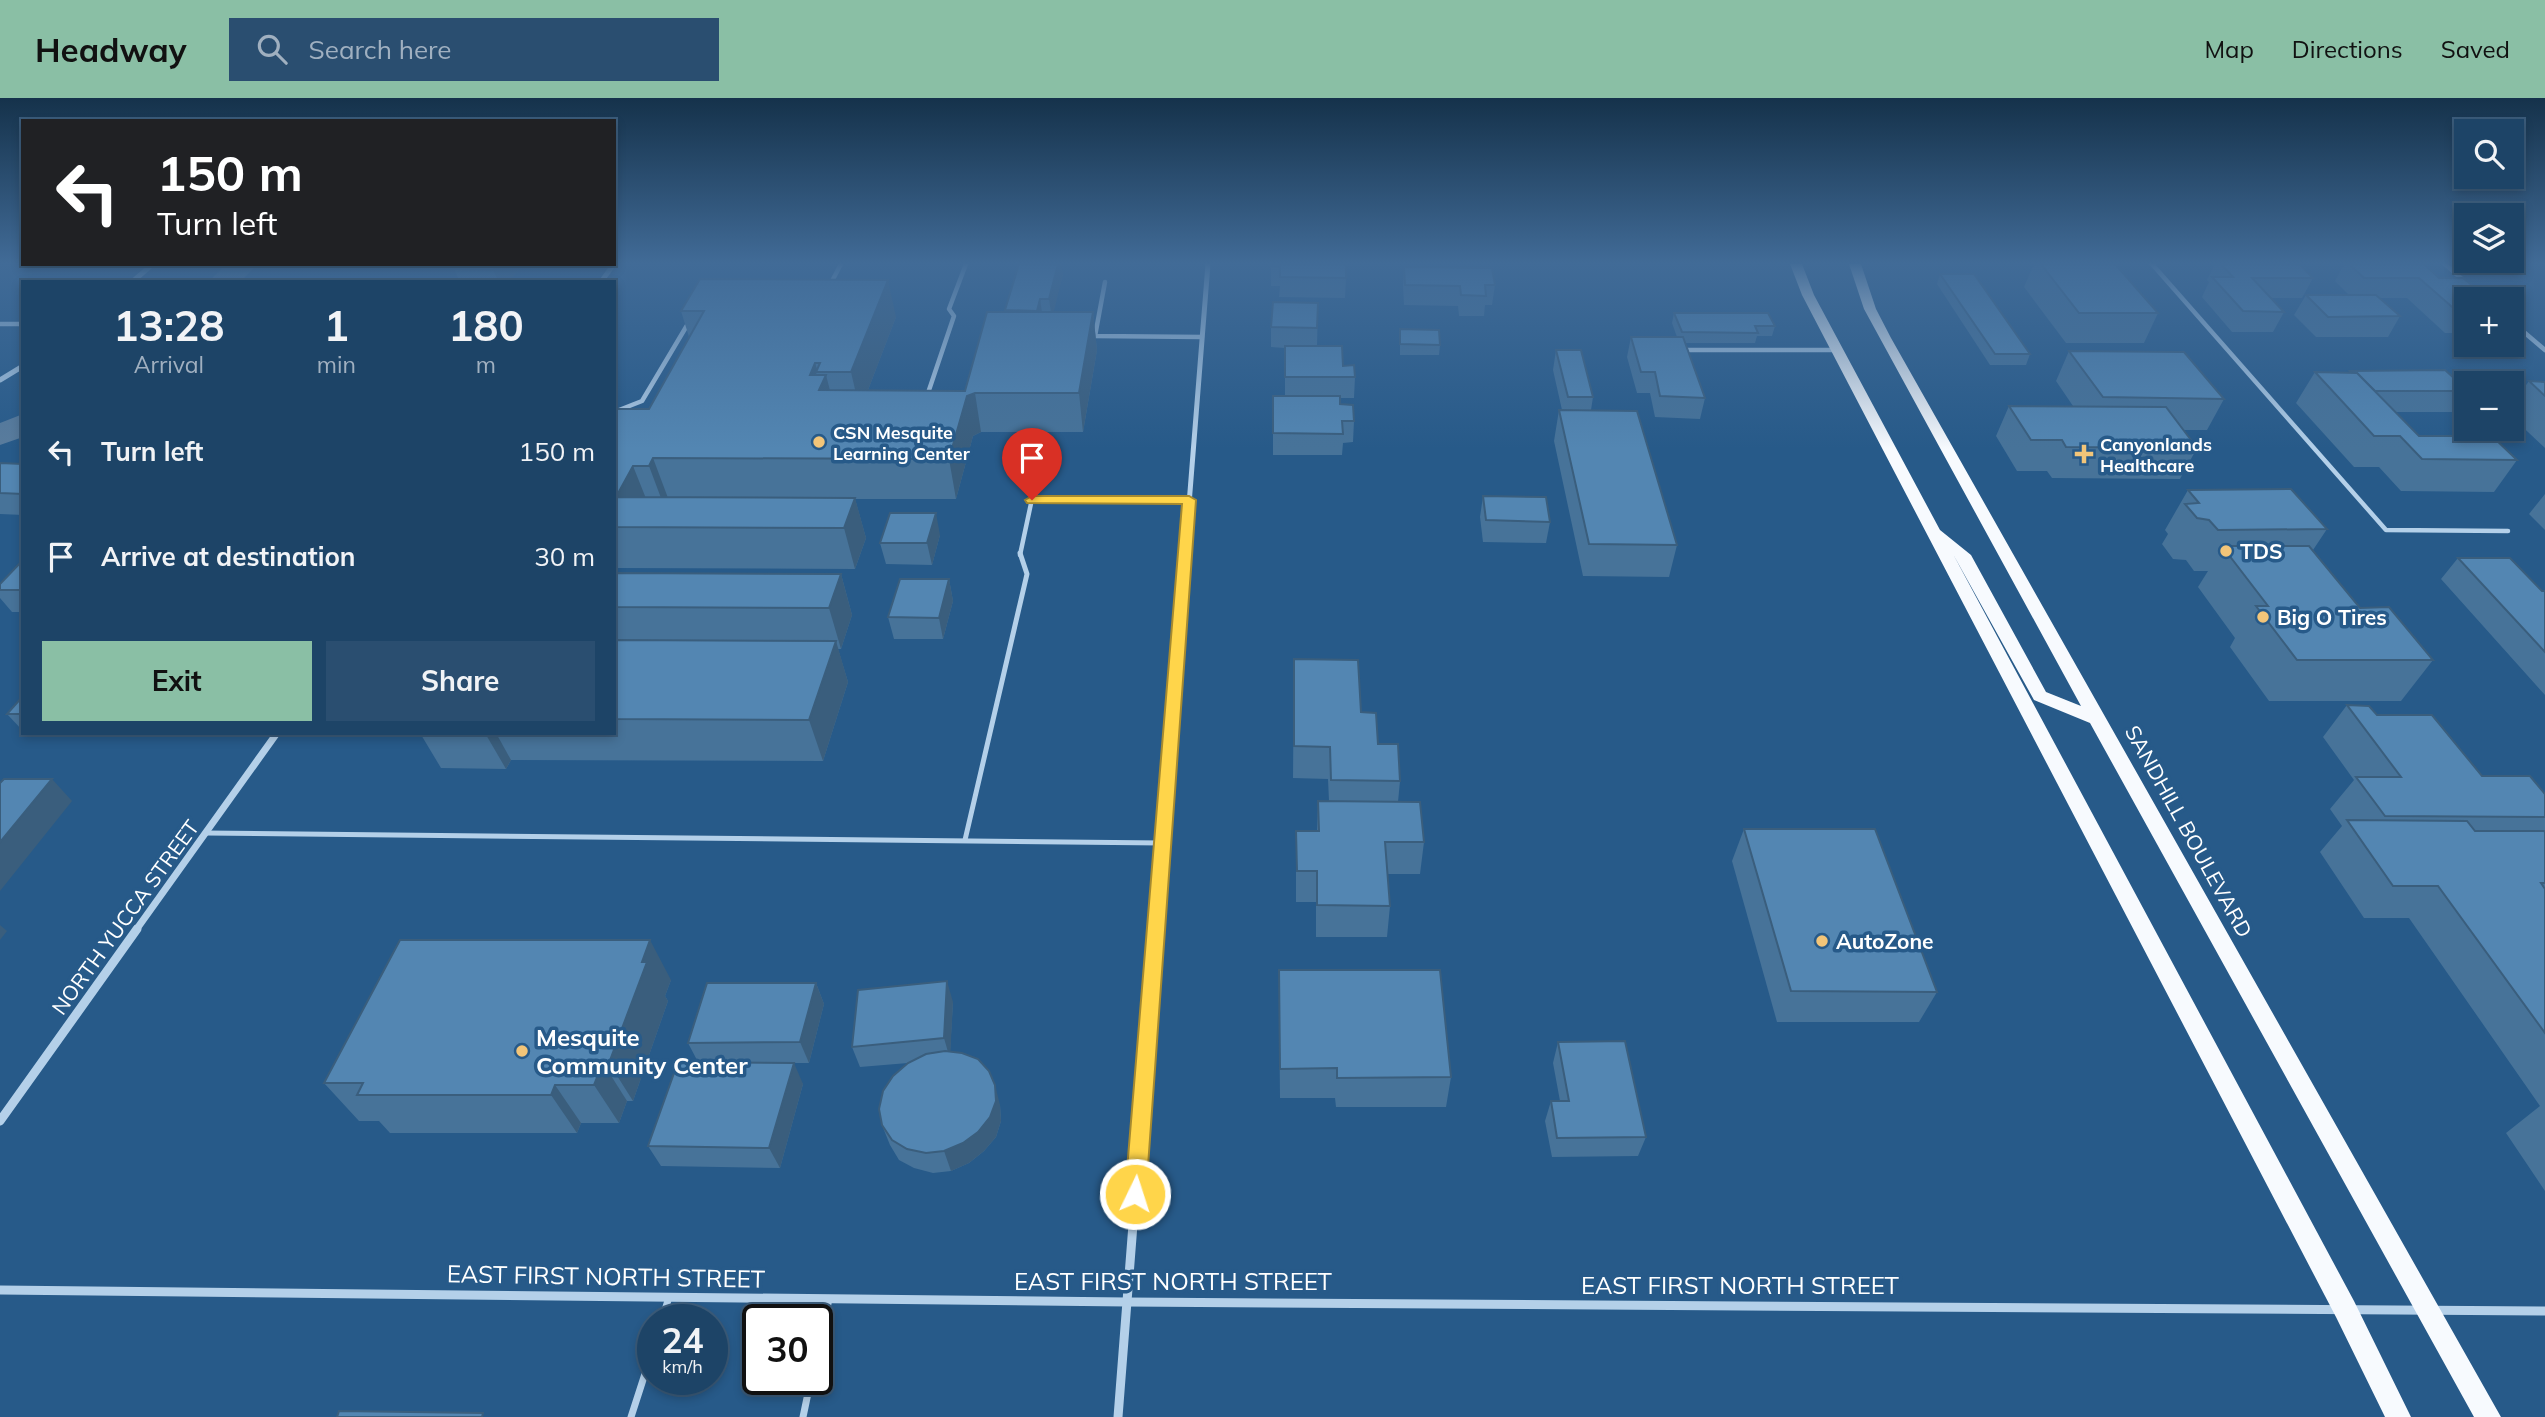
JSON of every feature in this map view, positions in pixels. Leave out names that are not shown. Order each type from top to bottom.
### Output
[{"type":"main road","points":[[1824,326],[2345,1309],[2398,1417]]},
{"type":"main road","name":"SANDHILL BOULEVARD","points":[[1879,326],[2488,1417]]},
{"type":"main road","points":[[1931,527],[1963,555],[2040,696],[2097,719]]},
{"type":"street","points":[[1118,1417],[1203,326]]},
{"type":"street","points":[[0,380],[21,367]]},
{"type":"street","name":"NORTH YUCCA STREET","points":[[0,1121],[276,735]]},
{"type":"street","name":"EAST FIRST NORTH STREET","points":[[0,1290],[1127,1302],[2425,1308]]},
{"type":"street","points":[[2425,1308],[2545,1311]]},
{"type":"lane","points":[[616,411],[642,401],[687,326]]},
{"type":"lane","points":[[926,400],[951,326]]},
{"type":"lane","points":[[1097,326],[1095,336],[1202,337]]},
{"type":"lane","points":[[2206,326],[2386,530],[2508,531]]},
{"type":"lane","points":[[2524,332],[2545,350]]},
{"type":"lane","points":[[1677,350],[1837,350]]},
{"type":"lane","points":[[965,841],[1027,574],[1020,554],[1045,438]]},
{"type":"lane","points":[[1032,500],[1189,500]]},
{"type":"lane","points":[[206,832],[1163,843]]},
{"type":"lane","points":[[667,1304],[669,1297]]},
{"type":"lane","points":[[829,1304],[830,1299]]},
{"type":"lane","points":[[631,1417],[638,1395]]},
{"type":"lane","points":[[803,1417],[808,1395]]},
{"type":"building","points":[[696,326],[870,326],[851,372],[816,372],[820,363],[815,363],[810,375],[826,375],[819,390],[965,391],[983,326],[1091,326],[1079,393],[975,393],[967,396],[949,459],[653,458],[649,466],[633,466],[616,497],[616,409],[649,409]]},
{"type":"building","points":[[1271,326],[1317,326],[1317,328]]},
{"type":"building","points":[[1679,326],[1775,326],[1755,326],[1758,333],[1682,332]]},
{"type":"building","points":[[1975,326],[2010,326],[2030,354],[1995,354]]},
{"type":"building","points":[[1400,329],[1439,330],[1440,345],[1400,344]]},
{"type":"building","points":[[1631,337],[1683,337],[1705,398],[1660,396],[1655,372],[1641,372]]},
{"type":"building","points":[[1285,346],[1342,346],[1343,366],[1354,365],[1355,377],[1285,377]]},
{"type":"building","points":[[1556,350],[1581,350],[1593,397],[1568,397]]},
{"type":"building","points":[[2069,351],[2184,352],[2224,399],[2103,397]]},
{"type":"building","points":[[2445,370],[2454,378],[2454,391],[2375,391],[2357,373],[2350,371]]},
{"type":"building","points":[[2315,372],[2357,373],[2419,436],[2454,436],[2454,441],[2497,441],[2517,460],[2422,459],[2400,436],[2374,436]]},
{"type":"building","points":[[2529,381],[2545,382],[2545,396]]},
{"type":"building","points":[[1273,396],[1340,396],[1340,404],[1353,405],[1354,421],[1342,421],[1343,434],[1273,433]]},
{"type":"building","points":[[2009,406],[2166,407],[2197,448],[2066,447],[2062,440],[2031,440]]},
{"type":"building","points":[[1559,410],[1637,411],[1677,545],[1589,544]]},
{"type":"building","points":[[0,463],[21,464],[21,494],[0,493]]},
{"type":"building","points":[[2291,489],[2327,529],[2218,530],[2209,520],[2197,518],[2185,504],[2199,503],[2188,490]]},
{"type":"building","points":[[1483,496],[1546,497],[1550,522],[1486,520]]},
{"type":"building","points":[[616,497],[855,498],[844,528],[616,527]]},
{"type":"building","points":[[890,513],[936,513],[927,543],[880,543]]},
{"type":"building","points":[[2222,546],[2309,546],[2360,608],[2389,607],[2433,660],[2297,660],[2256,606],[2268,606]]},
{"type":"building","points":[[2458,558],[2510,558],[2545,591],[2545,652]]},
{"type":"building","points":[[21,562],[21,590],[0,590],[0,584]]},
{"type":"building","points":[[616,573],[841,574],[829,608],[616,607]]},
{"type":"building","points":[[900,579],[949,579],[939,618],[888,617]]},
{"type":"building","points":[[616,640],[836,641],[809,720],[616,719]]},
{"type":"building","points":[[1294,659],[1358,660],[1361,712],[1376,713],[1378,744],[1398,744],[1400,781],[1331,780],[1330,747],[1294,746]]},
{"type":"building","points":[[21,698],[21,714],[7,714]]},
{"type":"building","points":[[2347,705],[2369,706],[2377,715],[2432,715],[2482,776],[2530,776],[2545,794],[2545,817],[2385,816],[2356,777],[2401,777]]},
{"type":"building","points":[[4,779],[52,779],[0,842],[0,783]]},
{"type":"building","points":[[1318,801],[1420,802],[1424,842],[1385,842],[1390,906],[1317,905],[1317,871],[1297,871],[1296,831],[1319,831]]},
{"type":"building","points":[[2347,820],[2467,821],[2475,831],[2545,832],[2545,883],[2541,883],[2545,889],[2545,1033],[2438,886],[2393,886]]},
{"type":"building","name":"AutoZone","points":[[1744,829],[1875,829],[1937,992],[1791,991]]},
{"type":"building","name":"Mesquite Community Center","points":[[400,940],[650,940],[642,962],[647,962],[609,1063],[603,1063],[594,1085],[555,1085],[551,1095],[357,1095],[363,1083],[324,1083]]},
{"type":"building","points":[[1279,970],[1440,970],[1451,1077],[1337,1078],[1337,1068],[1280,1069]]},
{"type":"building","points":[[947,981],[944,1038],[852,1047],[858,990]]},
{"type":"building","points":[[707,983],[816,983],[800,1042],[688,1043]]},
{"type":"building","points":[[1625,1041],[1646,1137],[1557,1138],[1551,1101],[1569,1101],[1558,1042]]},
{"type":"building","points":[[945,1051],[978,1059],[989,1071],[995,1085],[996,1101],[990,1117],[978,1132],[963,1143],[944,1151],[926,1153],[907,1149],[892,1140],[882,1125],[879,1109],[883,1091],[893,1076],[908,1063],[926,1054]]},
{"type":"building","points":[[678,1062],[794,1063],[769,1148],[648,1146]]},
{"type":"building","points":[[339,1411],[483,1413],[482,1417],[337,1417]]},
{"type":"waterway","points":[[0,435],[21,425]]},
{"type":"place","name":"CSN Mesquite Learning Center","points":[[819,442]]},
{"type":"place","name":"Canyonlands Healthcare","points":[[2084,454]]},
{"type":"place","name":"TDS","points":[[2226,551]]},
{"type":"place","name":"Big O Tires","points":[[2263,617]]},
{"type":"place","name":"AutoZone","points":[[1822,941]]},
{"type":"place","name":"Mesquite Community Center","points":[[522,1051]]},
{"type":"route","points":[[1032,500],[1189,500],[1135,1194]]}]
